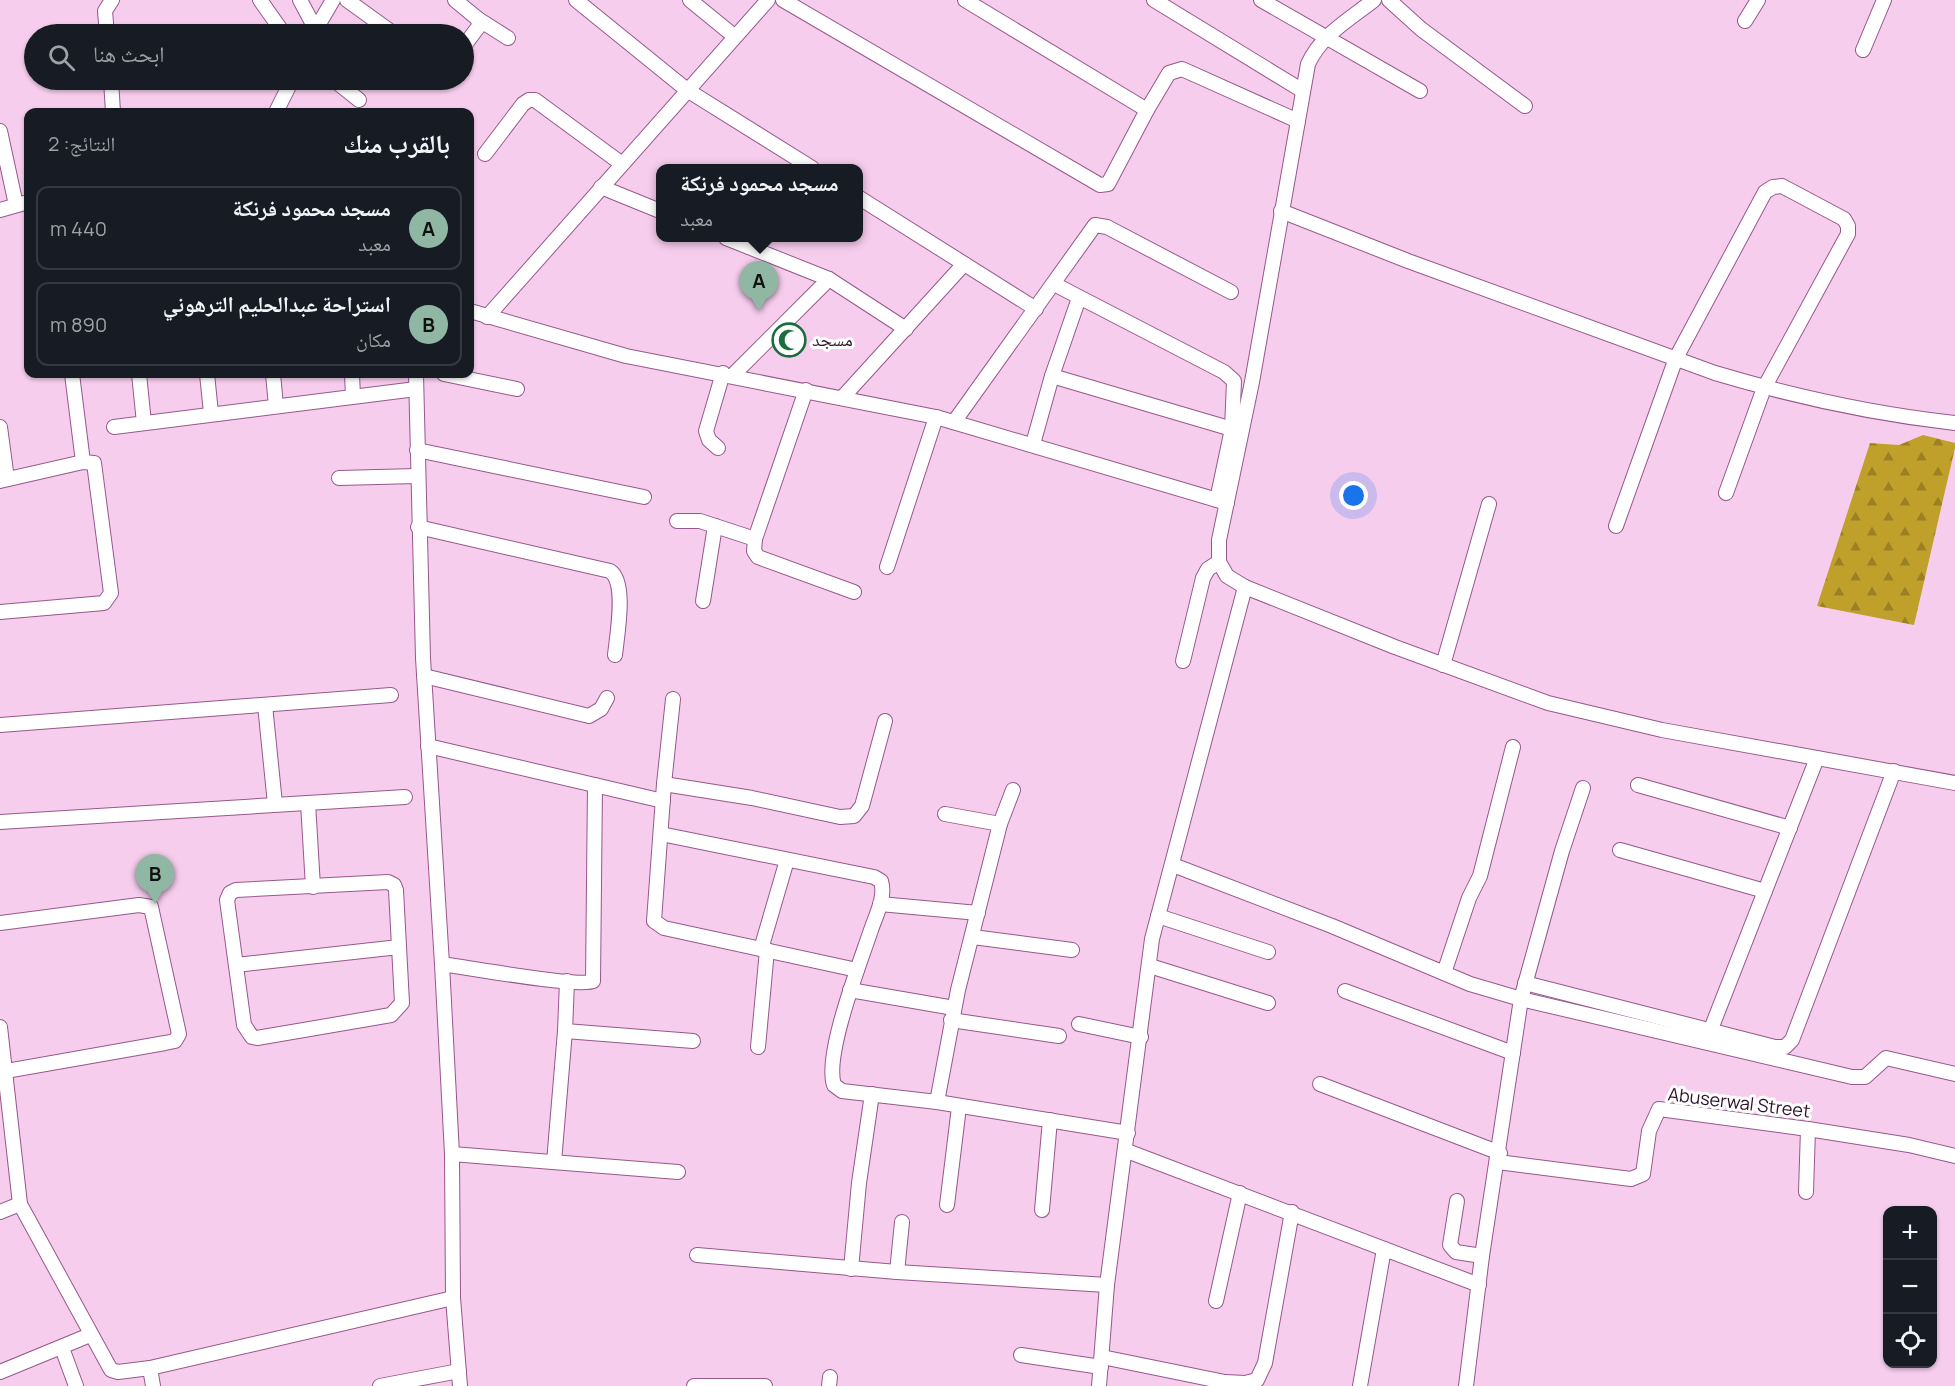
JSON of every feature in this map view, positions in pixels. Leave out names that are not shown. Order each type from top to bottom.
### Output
[{"type":"street","points":[[106,24],[105,11],[112,0]]},
{"type":"street","points":[[260,0],[277,24]]},
{"type":"street","points":[[300,0],[311,24]]},
{"type":"street","points":[[320,24],[333,0]]},
{"type":"street","points":[[347,0],[380,24]]},
{"type":"street","points":[[455,0],[478,19],[508,38]]},
{"type":"street","points":[[576,0],[687,90],[806,164]]},
{"type":"street","points":[[690,0],[734,36]]},
{"type":"street","points":[[487,316],[768,0]]},
{"type":"street","points":[[783,0],[1100,185],[1108,184],[1169,73],[1182,69],[1298,121]]},
{"type":"street","points":[[964,0],[1147,110]]},
{"type":"street","points":[[1154,0],[1303,91]]},
{"type":"street","points":[[1261,0],[1420,91]]},
{"type":"street","points":[[1222,501],[1252,382],[1308,64],[1315,50],[1325,38],[1374,0]]},
{"type":"street","points":[[1389,0],[1473,69],[1525,106]]},
{"type":"street","points":[[1745,21],[1758,0]]},
{"type":"street","points":[[1863,50],[1884,0]]},
{"type":"street","points":[[474,33],[479,26],[478,19]]},
{"type":"street","points":[[112,90],[113,108]]},
{"type":"street","points":[[278,108],[287,90]]},
{"type":"street","points":[[346,90],[359,100]]},
{"type":"street","points":[[485,154],[523,104],[529,100],[535,100],[622,164]]},
{"type":"street","points":[[0,131],[22,204],[0,210]]},
{"type":"street","points":[[1616,526],[1676,358],[1765,192],[1773,187],[1782,186],[1844,219],[1848,226],[1848,234],[1764,388],[1726,493]]},
{"type":"street","points":[[601,187],[656,210]]},
{"type":"street","points":[[863,200],[1036,309]]},
{"type":"street","points":[[1281,211],[1408,261],[1764,388],[1871,410],[1955,423]]},
{"type":"street","points":[[954,422],[1054,284],[1092,227],[1098,225],[1231,292]]},
{"type":"street","points":[[738,242],[829,279],[906,330]]},
{"type":"street","points":[[842,398],[964,264]]},
{"type":"street","points":[[718,448],[709,440],[706,431],[728,374],[829,279]]},
{"type":"street","points":[[1054,284],[1224,372],[1234,381],[1232,429],[1222,501],[1219,562],[1227,576],[1245,587],[1443,665],[1548,703],[1662,730],[1955,783]]},
{"type":"street","points":[[1033,444],[1052,376],[1078,298]]},
{"type":"street","points":[[474,312],[626,356],[728,374],[936,417],[1222,501]]},
{"type":"street","points":[[1052,376],[1232,429]]},
{"type":"street","points":[[72,378],[83,462]]},
{"type":"street","points":[[139,378],[144,423]]},
{"type":"street","points":[[207,378],[211,413]]},
{"type":"street","points":[[273,378],[276,406]]},
{"type":"street","points":[[352,378],[353,396]]},
{"type":"street","points":[[416,378],[416,476],[424,676],[452,1154],[453,1298],[460,1386]]},
{"type":"street","points":[[463,378],[517,389]]},
{"type":"street","points":[[114,427],[416,389]]},
{"type":"street","points":[[806,390],[755,539],[753,551],[758,557],[854,592]]},
{"type":"street","points":[[887,567],[936,417]]},
{"type":"street","points":[[0,427],[4,480],[90,461],[97,467],[111,593],[109,599],[104,603],[0,612]]},
{"type":"street","points":[[417,450],[644,497]]},
{"type":"street","points":[[339,478],[416,476]]},
{"type":"street","points":[[1443,665],[1489,504]]},
{"type":"street","points":[[677,521],[700,521],[755,539]]},
{"type":"street","points":[[703,601],[715,526]]},
{"type":"street","points":[[418,527],[615,574],[620,587],[615,655]]},
{"type":"street","points":[[1183,661],[1203,578],[1208,568],[1219,562]]},
{"type":"street","points":[[1099,1386],[1107,1285],[1158,916],[1245,587]]},
{"type":"street","points":[[424,676],[589,716],[601,709],[607,699]]},
{"type":"street","points":[[0,725],[391,694]]},
{"type":"street","points":[[673,699],[654,921],[664,928],[857,970]]},
{"type":"street","points":[[265,705],[275,804]]},
{"type":"street","points":[[664,784],[752,798],[840,817],[854,816],[862,806],[885,721]]},
{"type":"street","points":[[428,746],[663,801]]},
{"type":"street","points":[[1444,973],[1469,898],[1480,876],[1513,747]]},
{"type":"street","points":[[1711,1029],[1818,758]]},
{"type":"street","points":[[1524,983],[1775,1047],[1785,1047],[1792,1040],[1894,771]]},
{"type":"street","points":[[1638,784],[1790,828]]},
{"type":"street","points":[[442,964],[588,984],[593,981],[595,973],[595,785]]},
{"type":"street","points":[[1466,1386],[1482,1256],[1524,983],[1562,851],[1583,788]]},
{"type":"street","points":[[938,1102],[952,1014],[1000,824],[1013,790]]},
{"type":"street","points":[[0,822],[405,797]]},
{"type":"street","points":[[309,803],[313,887]]},
{"type":"street","points":[[945,814],[1000,824]]},
{"type":"street","points":[[661,834],[874,877],[881,881],[883,887],[880,904],[850,990],[831,1067],[831,1078],[834,1085],[842,1091],[938,1102],[1128,1133]]},
{"type":"street","points":[[1620,850],[1765,891]]},
{"type":"street","points":[[758,1047],[764,949],[787,861]]},
{"type":"street","points":[[1173,865],[1470,984],[1521,999],[1852,1077],[1865,1077],[1886,1058],[1955,1074]]},
{"type":"street","points":[[388,882],[394,885],[399,947],[402,1003],[395,1013],[257,1038],[252,1037],[244,1025],[227,900],[230,893],[236,890],[388,882]]},
{"type":"street","points":[[880,904],[978,913]]},
{"type":"street","points":[[0,923],[139,905],[151,907],[180,1034],[175,1041],[2,1071]]},
{"type":"street","points":[[1158,916],[1268,952]]},
{"type":"street","points":[[973,937],[1072,950]]},
{"type":"street","points":[[236,965],[399,947]]},
{"type":"street","points":[[1150,966],[1268,1003]]},
{"type":"street","points":[[554,1162],[566,1031],[567,981]]},
{"type":"street","points":[[850,990],[1059,1036]]},
{"type":"street","points":[[1345,991],[1513,1053]]},
{"type":"street","points":[[1078,1024],[1141,1037]]},
{"type":"street","points":[[0,1027],[2,1071],[20,1204],[111,1370],[150,1368],[453,1298]]},
{"type":"street","points":[[566,1031],[693,1041]]},
{"type":"street","points":[[1320,1084],[1499,1157]]},
{"type":"street","points":[[851,1269],[859,1182],[872,1094]]},
{"type":"street","points":[[948,1205],[960,1107]]},
{"type":"street","name":"Abuserwal Street","points":[[1499,1157],[1631,1179],[1643,1174],[1649,1131],[1659,1109],[1808,1128],[1909,1145],[1955,1156]]},
{"type":"street","points":[[1042,1210],[1050,1120]]},
{"type":"street","points":[[1806,1192],[1808,1128]]},
{"type":"street","points":[[1126,1151],[1292,1212],[1479,1285]]},
{"type":"street","points":[[452,1154],[678,1172]]},
{"type":"street","points":[[1216,1301],[1240,1193]]},
{"type":"street","points":[[1456,1201],[1450,1245],[1452,1250],[1482,1256]]},
{"type":"street","points":[[0,1212],[20,1204]]},
{"type":"street","points":[[1021,1355],[1102,1362],[1225,1382],[1245,1383],[1257,1380],[1266,1363],[1292,1212]]},
{"type":"street","points":[[897,1272],[902,1222]]},
{"type":"street","points":[[1360,1386],[1384,1249]]},
{"type":"street","points":[[697,1255],[851,1269],[1107,1285]]},
{"type":"street","points":[[0,1372],[90,1335]]},
{"type":"street","points":[[62,1348],[76,1386]]},
{"type":"street","points":[[150,1368],[153,1386]]},
{"type":"street","points":[[380,1386],[459,1371]]},
{"type":"street","points":[[694,1386],[765,1386]]},
{"type":"green space","points":[[1923,435],[1955,443],[1955,448],[1914,625],[1817,606],[1870,443],[1899,445]]},
{"type":"place","name":"مسجد محمود فرنكة","points":[[759,311]]},
{"type":"place","name":"مسجد","points":[[789,340]]},
{"type":"place","name":"استراحة عبدالحليم الترهوني","points":[[155,904]]}]
